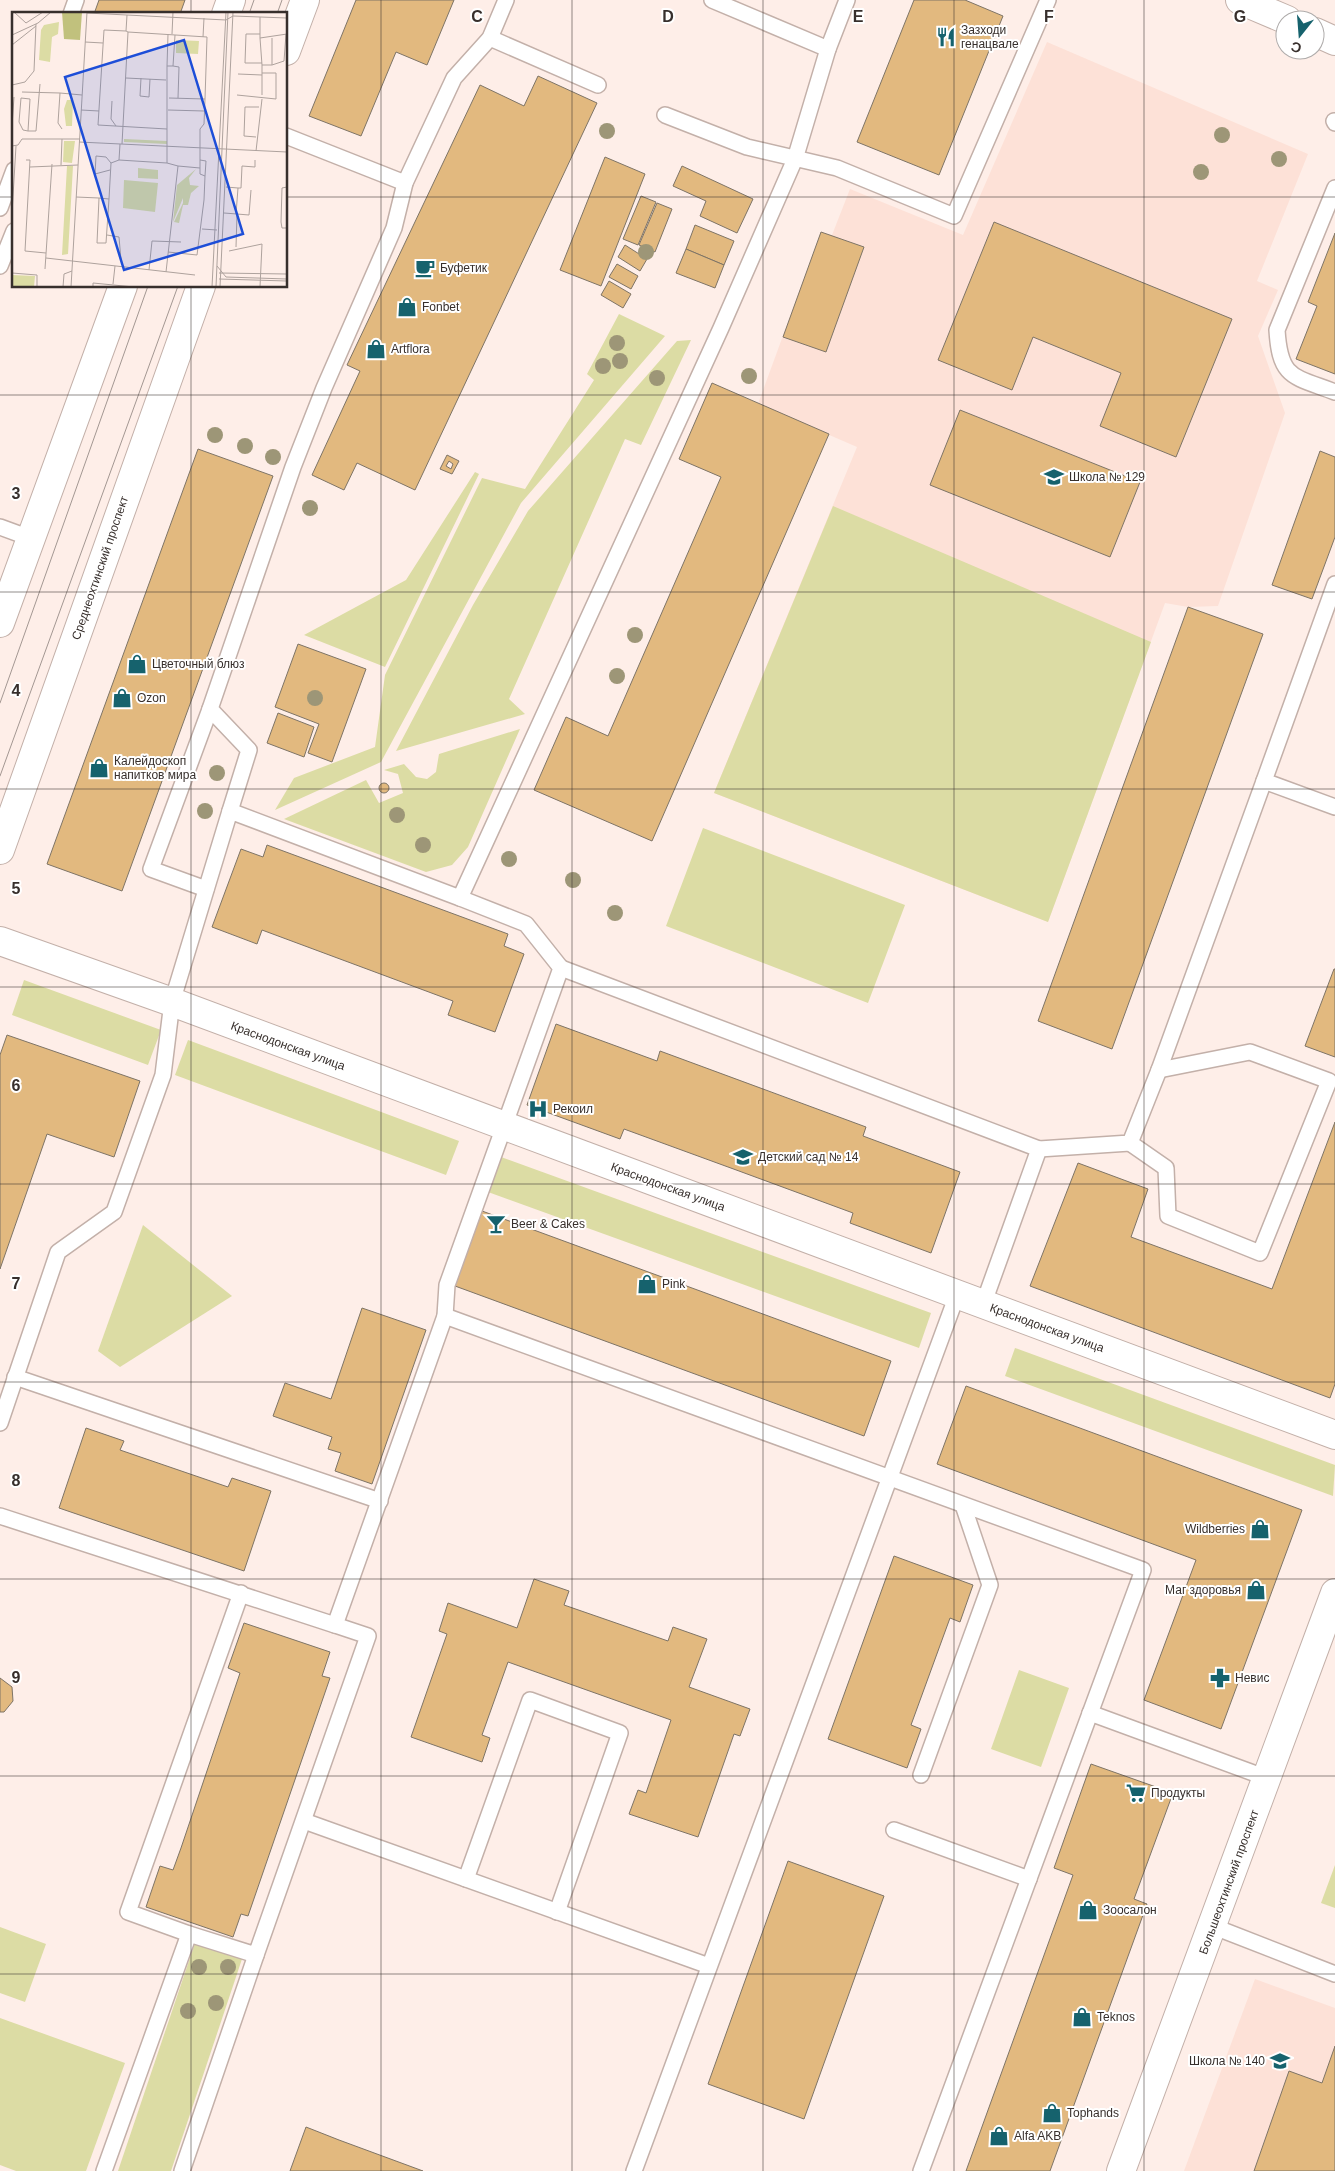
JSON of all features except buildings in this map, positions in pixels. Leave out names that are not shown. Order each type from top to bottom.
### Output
[{"type":"street","points":[[227,12],[231,0]]},
{"type":"street","points":[[288,46],[305,0]]},
{"type":"street","points":[[1240,0],[1275,15]]},
{"type":"street","points":[[0,623],[122,288]]},
{"type":"street","name":"Среднеохтинский проспект","points":[[0,850],[200,288]]},
{"type":"street","name":"Краснодонская улица","points":[[0,941],[172,1002],[1335,1435]]},
{"type":"street","name":"Большеохтинский проспект","points":[[1122,2171],[1335,1593]]},
{"type":"lane","points":[[72,12],[76,0]]},
{"type":"lane","points":[[206,889],[150,869],[210,709],[293,467],[394,228],[406,184],[454,78],[490,38],[506,0]]},
{"type":"lane","points":[[712,0],[828,48]]},
{"type":"lane","points":[[460,898],[713,345],[795,158],[828,48],[847,0]]},
{"type":"lane","points":[[665,114],[748,147],[837,168],[954,216],[1048,0]]},
{"type":"lane","points":[[490,38],[598,85]]},
{"type":"lane","points":[[288,137],[406,184]]},
{"type":"lane","points":[[0,208],[12,175]]},
{"type":"lane","points":[[1335,188],[1276,330],[1278,354],[1290,374],[1335,392]]},
{"type":"lane","points":[[0,225],[12,230]]},
{"type":"lane","points":[[0,266],[12,236]]},
{"type":"lane","points":[[0,527],[30,538]]},
{"type":"lane","points":[[1130,1143],[1159,1070],[1335,584]]},
{"type":"lane","points":[[0,1423],[58,1252],[114,1212],[162,1075],[172,1002],[249,750],[210,709]]},
{"type":"lane","points":[[1264,781],[1335,807]]},
{"type":"lane","points":[[230,811],[526,924],[561,968],[1038,1149],[1130,1143],[1166,1168],[1168,1216],[1260,1253],[1329,1081],[1250,1052],[1159,1070]]},
{"type":"lane","points":[[335,1625],[445,1316],[447,1285],[561,968]]},
{"type":"lane","points":[[983,1304],[1038,1149]]},
{"type":"lane","points":[[634,2171],[957,1295]]},
{"type":"lane","points":[[445,1316],[1143,1570],[921,2171]]},
{"type":"lane","points":[[16,1377],[380,1501]]},
{"type":"lane","points":[[921,1775],[990,1585],[963,1505]]},
{"type":"lane","points":[[0,1516],[241,1593],[368,1636],[182,2171]]},
{"type":"lane","points":[[241,1593],[128,1912],[256,1955]]},
{"type":"lane","points":[[466,1879],[530,1700],[566,1713],[620,1733],[557,1912]]},
{"type":"lane","points":[[1090,1713],[1267,1778]]},
{"type":"lane","points":[[304,1821],[709,1966]]},
{"type":"lane","points":[[894,1830],[1029,1879]]},
{"type":"lane","points":[[1212,1926],[1335,1974]]},
{"type":"lane","points":[[104,2171],[189,1934]]},
{"type":"shaded area","name":"Школа № 129","points":[[1047,42],[1308,154],[1257,281],[1278,290],[1258,336],[1285,413],[1218,606],[1188,607],[1165,603],[1048,922],[714,793],[857,447],[758,404],[821,232],[832,235],[850,189],[963,235]]},
{"type":"shaded area","name":"Школа № 140","points":[[1255,1979],[1335,2008],[1335,2171],[1184,2171]]},
{"type":"green space","points":[[619,314],[665,336],[521,503],[381,762],[275,810],[294,778],[375,747],[385,675],[482,478],[525,489],[594,380],[587,374]]},
{"type":"green space","points":[[691,340],[641,445],[625,439],[509,699],[525,714],[396,751],[473,605],[528,511],[677,341]]},
{"type":"green space","points":[[475,472],[479,474],[385,667],[304,635],[406,580]]},
{"type":"green space","points":[[833,506],[1151,642],[1048,922],[714,793]]},
{"type":"green space","points":[[520,729],[468,847],[452,865],[426,872],[284,819],[366,780],[379,803],[403,793],[398,774],[384,770],[404,764],[416,777],[427,779],[436,772],[439,754]]},
{"type":"green space","points":[[703,828],[905,905],[868,1003],[666,926]]},
{"type":"green space","points":[[24,980],[161,1030],[148,1065],[12,1015]]},
{"type":"green space","points":[[188,1040],[459,1141],[446,1175],[175,1075]]},
{"type":"green space","points":[[501,1157],[931,1313],[919,1348],[488,1192]]},
{"type":"green space","points":[[143,1225],[232,1296],[120,1367],[98,1351]]},
{"type":"green space","points":[[1015,1348],[1335,1465],[1333,1496],[1005,1376]]},
{"type":"green space","points":[[1019,1670],[1069,1688],[1041,1767],[991,1749]]},
{"type":"green space","points":[[1335,1865],[1335,1908],[1321,1903]]},
{"type":"green space","points":[[0,1927],[46,1944],[25,2002],[0,1993]]},
{"type":"green space","points":[[195,1943],[242,1959],[171,2171],[118,2171]]},
{"type":"green space","points":[[0,2018],[125,2063],[86,2171],[16,2171],[0,2165]]},
{"type":"tram line","points":[[250,12],[254,0]]},
{"type":"tram line","points":[[278,12],[282,0]]},
{"type":"tram line","points":[[0,703],[147,288]]},
{"type":"tram line","points":[[0,776],[177,288]]},
{"type":"place","name":"Зазходи генацвале","points":[[946,37]]},
{"type":"place","name":"Буфетик","points":[[425,268]]},
{"type":"place","name":"Fonbet","points":[[407,307]]},
{"type":"place","name":"Artflora","points":[[376,349]]},
{"type":"place","name":"Школа № 129","points":[[1054,477]]},
{"type":"place","name":"Цветочный блюз","points":[[137,664]]},
{"type":"place","name":"Ozon","points":[[122,698]]},
{"type":"place","name":"Калейдоскоп напитков мира","points":[[99,768]]},
{"type":"place","name":"Рекоил","points":[[538,1109]]},
{"type":"place","name":"Детский сад № 14","points":[[743,1157]]},
{"type":"place","name":"Beer & Cakes","points":[[496,1224]]},
{"type":"place","name":"Pink","points":[[647,1284]]},
{"type":"place","name":"Wildberries","points":[[1260,1529]]},
{"type":"place","name":"Маг здоровья","points":[[1256,1590]]},
{"type":"place","name":"Невис","points":[[1220,1678]]},
{"type":"place","name":"Продукты","points":[[1136,1793]]},
{"type":"place","name":"Зоосалон","points":[[1088,1910]]},
{"type":"place","name":"Teknos","points":[[1082,2017]]},
{"type":"place","name":"Школа № 140","points":[[1280,2061]]},
{"type":"place","name":"Tophands","points":[[1052,2113]]},
{"type":"place","name":"Alfa AKB","points":[[999,2136]]}]
